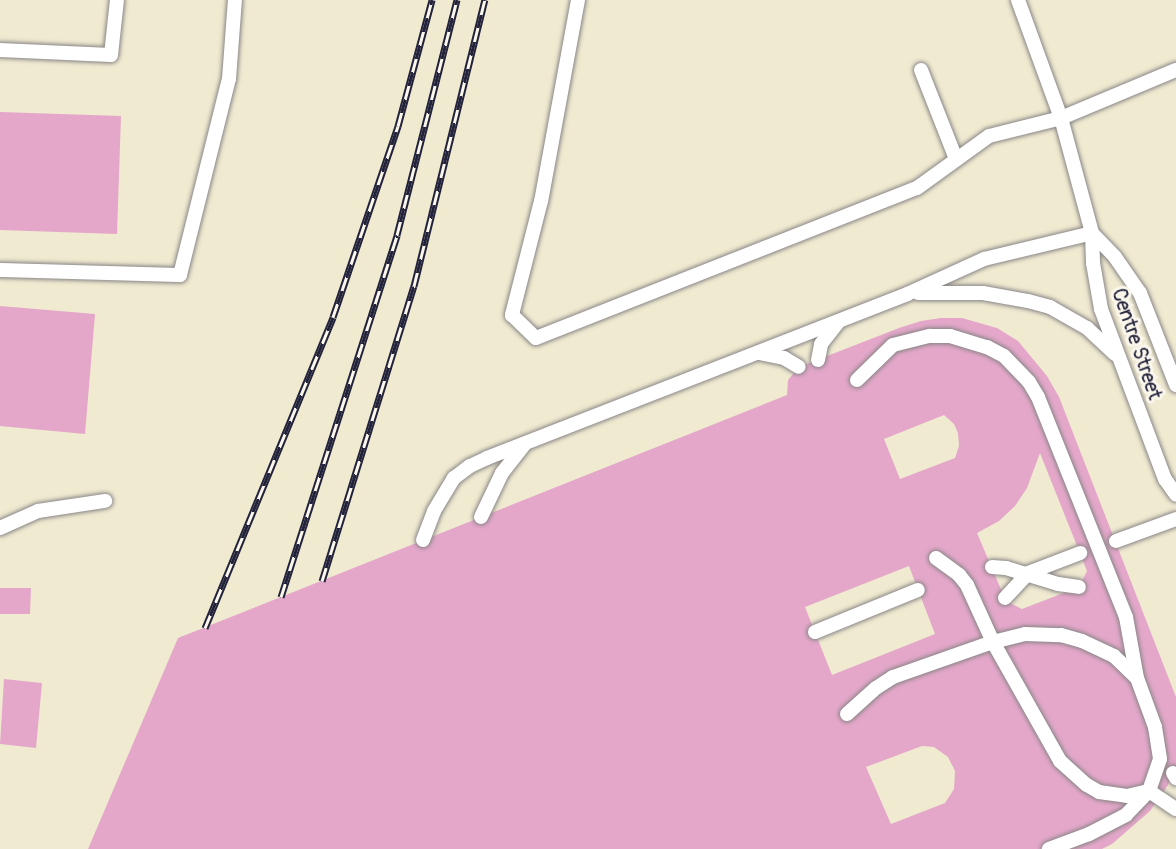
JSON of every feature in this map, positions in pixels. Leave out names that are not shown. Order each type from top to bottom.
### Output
[{"type":"lane","points":[[0,50],[111,55],[117,0]]},
{"type":"lane","points":[[0,270],[180,275],[229,79],[235,0]]},
{"type":"lane","points":[[578,0],[541,201],[512,315],[536,338],[916,188],[989,136],[1061,118],[1176,70]]},
{"type":"lane","name":"Centre Street","points":[[1018,0],[1061,118],[1092,233],[1096,286],[1117,356],[1166,479],[1176,495]]},
{"type":"lane","points":[[921,70],[956,159]]},
{"type":"lane","points":[[423,540],[434,511],[454,478],[470,466],[526,442],[907,294],[984,259],[1092,233]]},
{"type":"lane","name":"Centre Street","points":[[1092,233],[1129,275],[1140,293],[1176,385]]},
{"type":"lane","points":[[907,294],[956,291],[1028,300],[1050,307],[1087,328],[1117,356]]},
{"type":"lane","points":[[818,360],[821,344],[839,320]]},
{"type":"lane","points":[[856,380],[893,345],[930,336],[950,336],[987,347],[1004,356],[1023,376],[1038,397],[1126,617],[1137,678],[1158,743],[1160,759],[1154,795],[1108,826],[1049,849]]},
{"type":"lane","points":[[756,353],[784,358],[799,367]]},
{"type":"lane","points":[[481,517],[502,473],[526,442]]},
{"type":"lane","points":[[0,528],[38,511],[105,501]]},
{"type":"lane","points":[[1116,541],[1176,519]]},
{"type":"lane","points":[[1005,598],[1028,573],[1080,553]]},
{"type":"lane","points":[[936,558],[954,570],[967,585],[993,642],[1050,746],[1073,773],[1099,792],[1113,795],[1154,795],[1176,809]]},
{"type":"lane","points":[[992,567],[1028,573],[1058,584],[1078,587]]},
{"type":"lane","points":[[816,632],[918,590]]},
{"type":"lane","points":[[847,714],[876,688],[893,677],[993,642],[1025,634],[1061,635],[1082,641],[1114,656],[1137,678]]},
{"type":"building","points":[[0,112],[121,116],[117,234],[0,230]]},
{"type":"building","points":[[0,306],[95,314],[85,434],[0,426]]},
{"type":"building","points":[[962,318],[997,328],[1018,341],[1047,376],[1059,397],[1176,697],[1176,766],[1168,785],[1150,811],[1112,844],[1102,849],[88,849],[178,638],[787,395],[788,380],[799,367],[921,321]],"holes":[[[944,415],[954,424],[958,433],[959,446],[955,458],[900,479],[884,439]],[[1040,453],[1087,571],[1079,587],[1022,609],[1006,601],[977,533],[999,521],[1015,506],[1027,488]],[[909,566],[935,634],[832,675],[805,607]],[[922,746],[934,747],[948,757],[955,771],[954,789],[945,803],[891,824],[866,767]]]},
{"type":"building","points":[[0,588],[31,588],[30,614],[0,614]]},
{"type":"building","points":[[4,679],[42,683],[36,748],[0,744]]},
{"type":"railway","points":[[205,628],[333,317],[398,126],[432,0]]},
{"type":"railway","points":[[281,597],[397,235],[457,0]]},
{"type":"railway","points":[[322,581],[414,286],[485,0]]}]
